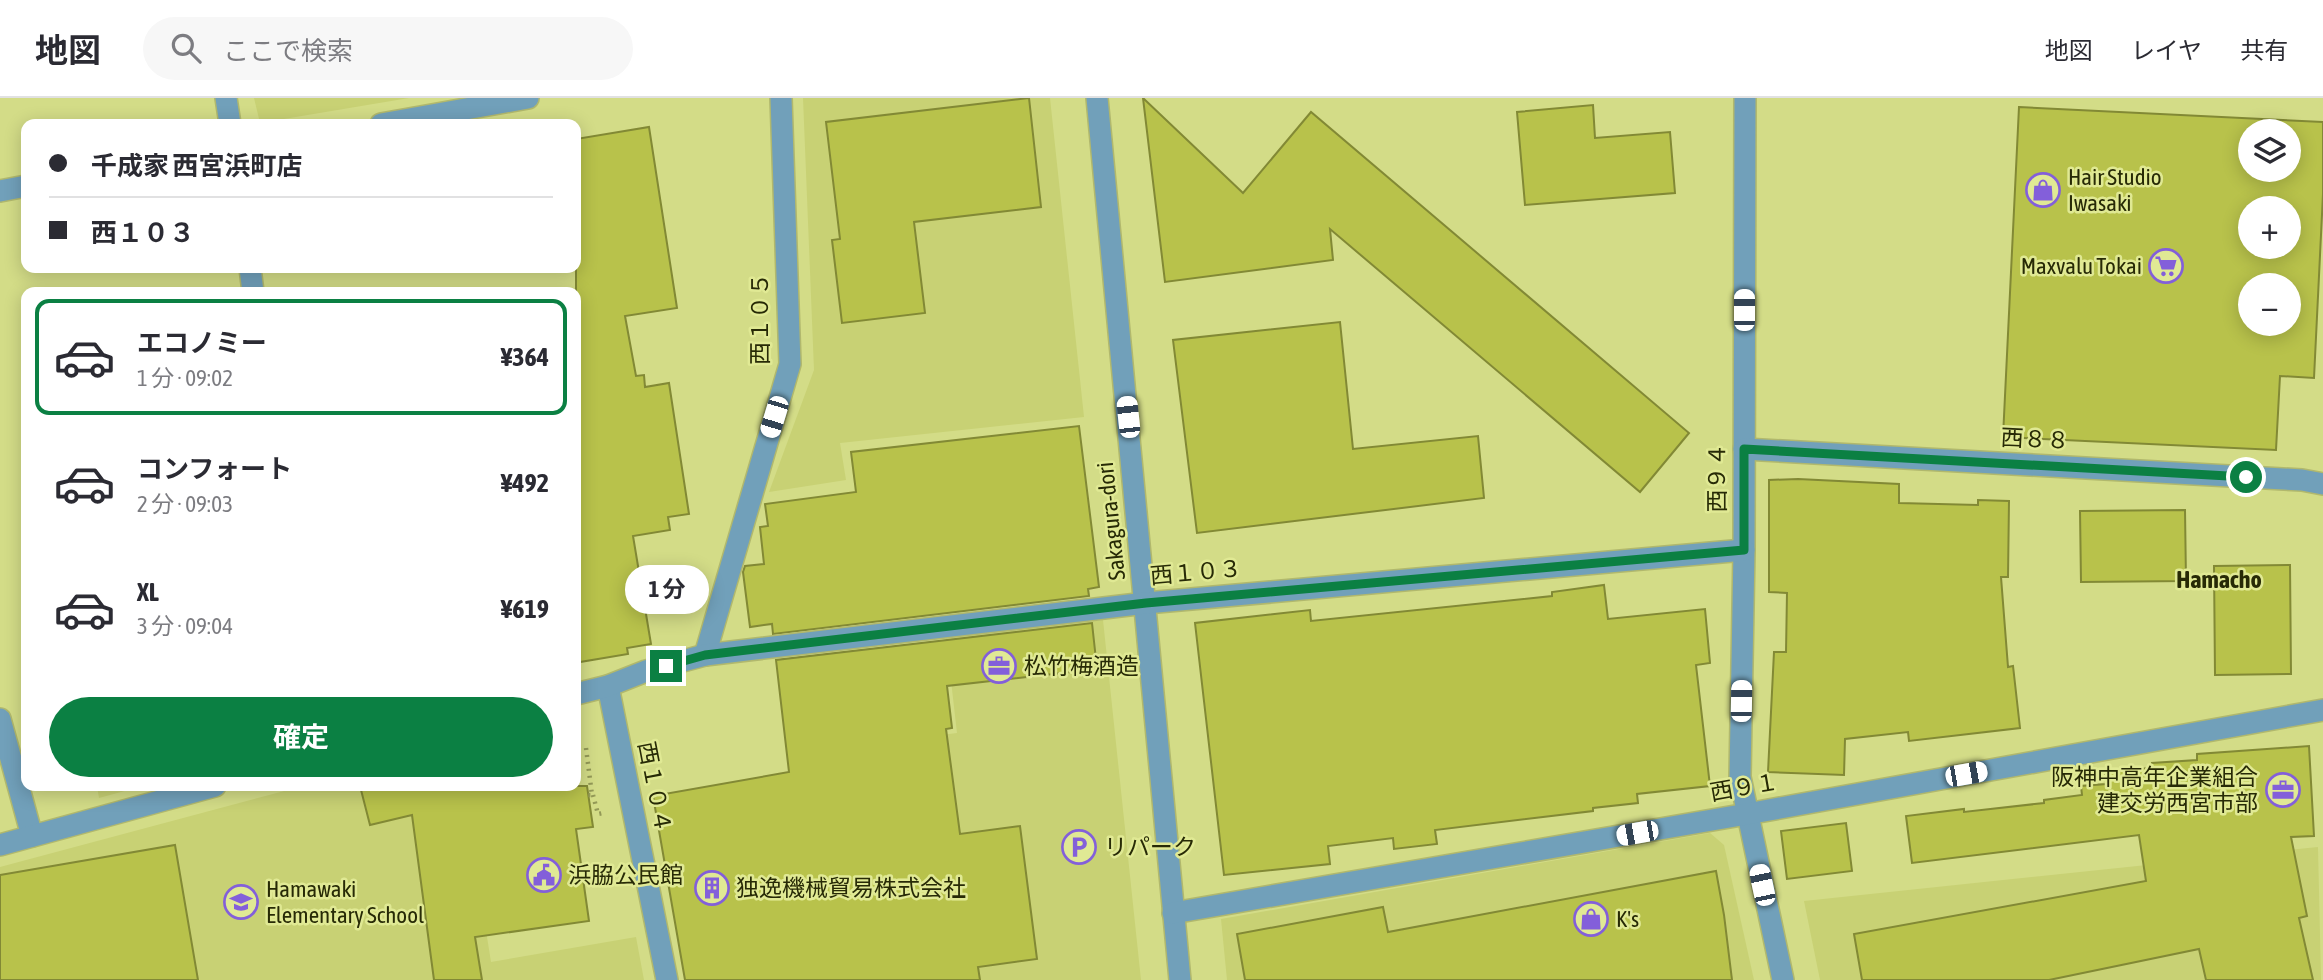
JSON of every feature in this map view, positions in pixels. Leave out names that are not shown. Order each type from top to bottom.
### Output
[{"type":"street","points":[[226,98],[229,119]]},
{"type":"street","points":[[409,119],[528,98]]},
{"type":"street","name":"西１０５","points":[[705,655],[790,364],[782,98]]},
{"type":"street","name":"Sakagura-dori","points":[[1097,98],[1180,980]]},
{"type":"street","name":"西９４","points":[[1745,98],[1744,550],[1740,777],[1783,980]]},
{"type":"street","points":[[0,191],[21,187]]},
{"type":"street","name":"西８８","points":[[1744,449],[2302,480],[2323,484]]},
{"type":"street","name":"西１０３","points":[[581,693],[705,655],[1146,603],[1744,550]]},
{"type":"street","name":"西１０４","points":[[608,686],[667,980]]},
{"type":"street","name":"西９１","points":[[1173,913],[1746,814],[2323,710]]},
{"type":"street","points":[[0,719],[32,836]]},
{"type":"street","points":[[0,845],[197,791]]},
{"type":"path","points":[[591,788],[590,795],[595,795],[598,814]]},
{"type":"shaded area","points":[[254,98],[409,98],[284,119],[259,119]]},
{"type":"shaded area","points":[[803,98],[1050,98],[1084,417],[840,443],[846,480],[769,492],[814,370]]},
{"type":"shaded area","name":"松竹梅酒造","points":[[1103,620],[1141,980],[885,980],[853,746],[957,733],[946,637]]},
{"type":"shaded area","points":[[98,791],[125,791],[99,798]]},
{"type":"shaded area","name":"Hamawaki Elementary School","points":[[284,791],[464,791],[491,962],[636,937],[644,980],[0,980],[0,867]]},
{"type":"shaded area","name":"K's","points":[[1710,833],[1724,845],[1754,980],[1227,980],[1221,919]]},
{"type":"shaded area","points":[[2318,847],[2321,980],[1820,980],[1804,901]]},
{"type":"building","points":[[1029,98],[1041,207],[914,222],[925,313],[842,323],[832,240],[840,239],[826,122]]},
{"type":"building","points":[[1143,98],[1243,193],[1311,112],[1689,433],[1640,492],[1330,229],[1333,260],[1165,282]]},
{"type":"building","points":[[1593,105],[1595,138],[1670,132],[1675,193],[1525,205],[1517,112]]},
{"type":"building","name":"Maxvalu Tokai","points":[[2019,107],[2262,119],[2238,119],[2238,182],[2301,182],[2301,121],[2323,122],[2323,194],[2314,378],[2280,376],[2276,450],[2003,437]]},
{"type":"building","points":[[649,127],[677,308],[625,316],[636,376],[644,375],[645,387],[669,383],[689,514],[668,517],[670,530],[633,536],[651,644],[627,648],[628,654],[581,662],[581,287],[576,287],[576,273],[581,273],[581,138]]},
{"type":"building","points":[[1340,322],[1353,449],[1478,436],[1484,498],[1197,533],[1173,340]]},
{"type":"building","points":[[1079,426],[1099,587],[1088,589],[1089,596],[773,634],[772,624],[750,627],[743,572],[745,566],[764,564],[760,527],[768,526],[765,504],[856,492],[851,452]]},
{"type":"building","points":[[1769,480],[1899,484],[1899,503],[1978,505],[1978,500],[2009,501],[2008,577],[2001,577],[2008,667],[2013,666],[2020,728],[1909,741],[1908,732],[1845,739],[1844,775],[1768,772],[1774,652],[1786,652],[1787,593],[1769,592]]},
{"type":"building","points":[[2185,510],[2186,581],[2081,582],[2080,511]]},
{"type":"building","points":[[2290,565],[2291,674],[2215,675],[2214,566]]},
{"type":"building","points":[[1604,585],[1608,619],[1705,609],[1710,663],[1696,665],[1710,786],[1637,794],[1638,803],[1593,808],[1593,811],[1435,830],[1437,844],[1394,849],[1393,838],[1328,846],[1330,864],[1224,875],[1195,623],[1310,610],[1311,621],[1552,596],[1552,592]]},
{"type":"building","points":[[1092,623],[1097,669],[947,686],[952,728],[946,729],[960,834],[1020,826],[1037,959],[978,967],[980,980],[685,980],[653,796],[789,772],[776,660]]},
{"type":"building","points":[[2309,746],[2314,836],[2291,837],[2307,916],[2299,918],[2313,980],[2206,980],[2199,949],[2049,980],[1862,980],[1854,934],[2146,881],[2139,835],[1912,863],[1906,816],[2044,803],[2044,800],[2082,795],[2081,786],[2106,784],[2105,771],[2152,768],[2152,763],[2197,760],[2197,754]]},
{"type":"building","points":[[581,786],[587,786],[593,827],[576,829],[589,921],[475,937],[482,980],[434,980],[412,815],[370,825],[361,791],[581,791]]},
{"type":"building","points":[[1846,823],[1852,871],[1787,879],[1781,831]]},
{"type":"building","points":[[175,845],[198,980],[0,980],[0,875]]},
{"type":"building","name":"K's","points":[[1716,871],[1732,980],[1245,980],[1237,934],[1383,907],[1388,932]]},
{"type":"place","name":"Hair Studio Iwasaki","points":[[2043,190]]},
{"type":"place","name":"Maxvalu Tokai","points":[[2166,266]]},
{"type":"place","name":"松竹梅酒造","points":[[999,666]]},
{"type":"place","name":"阪神中高年企業組合 建交労西宮市部","points":[[2283,790]]},
{"type":"place","name":"リパーク","points":[[1079,847]]},
{"type":"place","name":"浜脇公民館","points":[[544,875]]},
{"type":"place","name":"独逸機械貿易株式会社","points":[[712,888]]},
{"type":"place","name":"Hamawaki Elementary School","points":[[241,902]]},
{"type":"place","name":"K's","points":[[1591,919]]},
{"type":"district","name":"Hamacho","points":[[2219,580]]},
{"type":"route","points":[[666,666],[705,655],[1146,603],[1744,550],[1744,449],[2246,477]]}]
